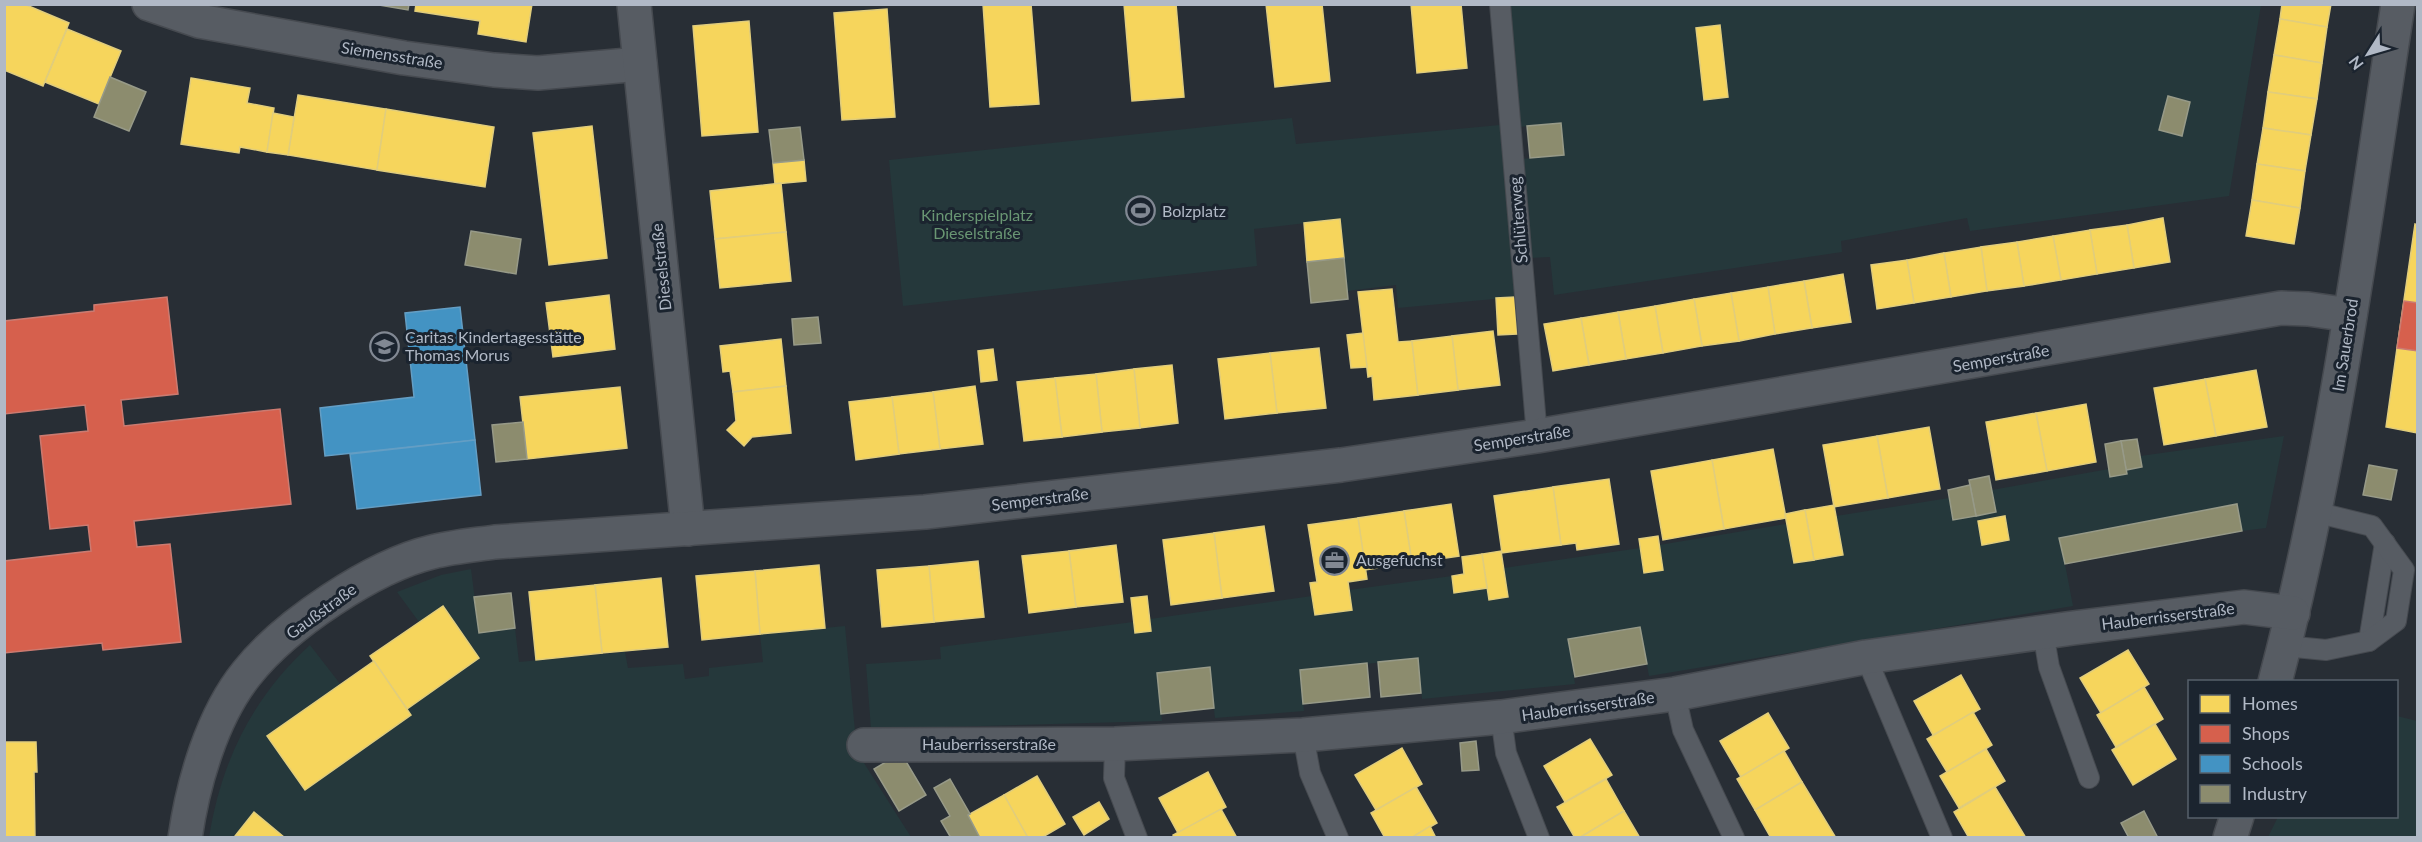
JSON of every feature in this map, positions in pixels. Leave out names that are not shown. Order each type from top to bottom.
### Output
[{"type":"street","name":"Siemensstraße","points":[[149,4],[199,21],[234,28],[404,58],[494,70],[538,73],[640,64]]},
{"type":"street","name":"Dieselstraße","points":[[634,4],[688,530]]},
{"type":"street","name":"Im Sauerbrod","points":[[2275,680],[2293,613],[2315,512],[2350,315],[2398,4]]},
{"type":"street","name":"Semperstraße","points":[[688,530],[959,508],[1341,465],[1537,436],[2282,308],[2350,315]]},
{"type":"street","name":"Gaußstraße","points":[[185,837],[190,803],[204,755],[221,716],[247,673],[310,616],[346,589],[392,565],[432,552],[495,542],[688,530]]},
{"type":"street","name":"Hauberrisserstraße","points":[[864,744],[1115,744],[1303,735],[1501,717],[1675,694],[1866,657],[2043,632],[2244,607],[2293,613]]},
{"type":"street","points":[[2230,837],[2236,818]]},
{"type":"lane","name":"Schlüterweg","points":[[1500,4],[1537,436]]},
{"type":"lane","points":[[2285,646],[2326,650],[2369,641],[2396,621],[2404,570],[2385,543],[2372,526],[2315,512]]},
{"type":"lane","points":[[2043,632],[2049,667],[2089,778]]},
{"type":"lane","points":[[1866,657],[1942,837]]},
{"type":"lane","name":"Hauberrisserstraße","points":[[1675,694],[1683,730],[1734,837]]},
{"type":"lane","name":"Hauberrisserstraße","points":[[1501,717],[1506,753],[1539,837]]},
{"type":"lane","points":[[1303,735],[1310,773],[1338,837]]},
{"type":"lane","points":[[1115,744],[1114,778],[1137,837]]},
{"type":"green space","points":[[1509,5],[2261,5],[2229,196],[1970,231],[1967,218],[1841,241],[1842,252],[1554,295],[1550,257],[1529,258],[1521,159],[1564,155],[1561,123],[1519,127]]},
{"type":"green space","name":"Kinderspielplatz Dieselstraße","points":[[1292,118],[1296,144],[1500,125],[1515,297],[1398,308],[1396,285],[1347,291],[1340,219],[1254,229],[1257,266],[903,306],[889,160]]},
{"type":"green space","points":[[2284,436],[2266,528],[2242,531],[2236,504],[2060,538],[2073,606],[1649,676],[1640,627],[1568,639],[1575,684],[1422,699],[1418,659],[1300,670],[1304,711],[1215,718],[1209,667],[1157,673],[1162,721],[871,729],[866,664],[941,659],[940,647],[1133,622],[1135,633],[1151,631],[1150,619],[1312,596],[1315,615],[1352,610],[1349,590],[1452,576],[1487,588],[1490,600],[1508,597],[1504,568],[1640,548],[1644,573],[1663,569],[1659,545],[1786,524],[1794,563],[1836,516],[1949,498],[1954,520],[1995,512],[1992,490],[2109,469],[2110,477],[2126,474],[2126,470],[2142,467],[2140,456]]},
{"type":"green space","points":[[471,569],[479,632],[515,628],[519,662],[625,652],[628,668],[683,664],[685,679],[709,676],[709,668],[763,662],[760,634],[845,626],[857,752],[911,837],[285,838],[254,813],[235,835],[237,837],[209,838],[222,783],[243,732],[272,686],[310,645],[341,685],[267,736],[305,790],[411,715],[407,709],[479,658],[443,606],[419,622],[397,592],[441,575]]},
{"type":"green space","points":[[2398,716],[2417,721],[2417,837],[2268,837],[2278,818],[2398,818]]},
{"type":"building: Homes","points":[[4,4],[24,4],[69,23],[43,86],[4,70]]},
{"type":"building: Homes","points":[[416,4],[532,4],[526,42],[478,34],[480,21],[415,11]]},
{"type":"building: Homes","points":[[983,4],[1031,4],[1039,104],[990,107]]},
{"type":"building: Homes","points":[[1124,4],[1176,4],[1184,97],[1132,101]]},
{"type":"building: Homes","points":[[1266,4],[1322,4],[1330,81],[1275,87]]},
{"type":"building: Homes","points":[[1411,4],[1461,4],[1467,68],[1417,73]]},
{"type":"building: Homes","points":[[2282,4],[2331,4],[2327,27],[2280,19]]},
{"type":"building: Homes","points":[[887,9],[895,117],[842,120],[834,13]]},
{"type":"building: Homes","points":[[2280,19],[2327,27],[2322,63],[2274,55]]},
{"type":"building: Homes","points":[[749,21],[758,132],[702,136],[693,26]]},
{"type":"building: Homes","points":[[1720,25],[1728,97],[1704,100],[1696,28]]},
{"type":"building: Homes","points":[[67,29],[121,51],[99,104],[45,82]]},
{"type":"building: Homes","points":[[2274,55],[2322,63],[2317,99],[2268,92]]},
{"type":"building: Homes","points":[[191,78],[250,88],[247,103],[274,108],[267,152],[240,147],[239,153],[181,144]]},
{"type":"building: Homes","points":[[2268,92],[2317,99],[2311,135],[2263,128]]},
{"type":"building: Homes","points":[[298,95],[386,109],[377,170],[288,155]]},
{"type":"building: Homes","points":[[386,109],[494,127],[485,187],[377,170]]},
{"type":"building: Homes","points":[[273,113],[294,117],[288,155],[267,152]]},
{"type":"building: Homes","points":[[592,126],[607,258],[549,265],[533,133]]},
{"type":"building: Homes","points":[[2263,128],[2311,135],[2305,171],[2257,164]]},
{"type":"building: Homes","points":[[804,160],[806,181],[775,184],[773,163]]},
{"type":"building: Homes","points":[[2257,164],[2305,171],[2300,208],[2252,200]]},
{"type":"building: Homes","points":[[781,183],[786,232],[715,239],[710,191]]},
{"type":"building: Homes","points":[[2252,200],[2300,208],[2294,244],[2246,236]]},
{"type":"building: Homes","points":[[2163,218],[2170,262],[2134,268],[2127,225]]},
{"type":"building: Homes","points":[[1340,219],[1344,258],[1307,262],[1304,223]]},
{"type":"building: Homes","points":[[2415,224],[2418,225],[2418,351],[2397,348]]},
{"type":"building: Homes","points":[[2127,225],[2134,268],[2097,274],[2090,230]]},
{"type":"building: Homes","points":[[2090,230],[2097,274],[2061,280],[2053,236]]},
{"type":"building: Homes","points":[[786,232],[791,281],[720,288],[715,239]]},
{"type":"building: Homes","points":[[2053,236],[2061,280],[2024,286],[2017,242]]},
{"type":"building: Homes","points":[[2017,242],[2024,286],[1987,291],[1981,247]]},
{"type":"building: Homes","points":[[1981,247],[1987,291],[1951,297],[1944,253]]},
{"type":"building: Homes","points":[[1944,253],[1951,297],[1914,303],[1907,260]]},
{"type":"building: Homes","points":[[1907,260],[1914,303],[1877,309],[1871,265]]},
{"type":"building: Homes","points":[[1843,274],[1851,322],[1812,328],[1804,281]]},
{"type":"building: Homes","points":[[1804,281],[1812,328],[1775,334],[1768,287]]},
{"type":"building: Homes","points":[[1768,287],[1775,334],[1739,341],[1731,293]]},
{"type":"building: Homes","points":[[1392,289],[1398,342],[1412,341],[1418,395],[1374,400],[1372,376],[1368,377],[1358,292]]},
{"type":"building: Homes","points":[[1731,293],[1739,341],[1702,346],[1694,299]]},
{"type":"building: Homes","points":[[609,295],[615,349],[553,357],[546,303]]},
{"type":"building: Homes","points":[[1515,297],[1517,334],[1498,335],[1496,298]]},
{"type":"building: Homes","points":[[1694,299],[1702,346],[1663,353],[1655,306]]},
{"type":"building: Homes","points":[[1655,306],[1663,353],[1626,359],[1618,312]]},
{"type":"building: Homes","points":[[1618,312],[1626,359],[1589,365],[1581,318]]},
{"type":"building: Homes","points":[[1581,318],[1589,365],[1553,371],[1544,324]]},
{"type":"building: Homes","points":[[1493,331],[1500,385],[1458,390],[1452,336]]},
{"type":"building: Homes","points":[[1363,333],[1367,367],[1351,368],[1347,335]]},
{"type":"building: Homes","points":[[1452,336],[1458,390],[1418,395],[1412,341]]},
{"type":"building: Homes","points":[[781,339],[786,386],[733,392],[730,371],[723,372],[720,346]]},
{"type":"building: Homes","points":[[1319,348],[1326,408],[1277,413],[1270,353]]},
{"type":"building: Homes","points":[[2397,348],[2418,351],[2418,433],[2386,427]]},
{"type":"building: Homes","points":[[993,349],[997,380],[981,382],[978,351]]},
{"type":"building: Homes","points":[[1270,353],[1277,413],[1225,419],[1218,359]]},
{"type":"building: Homes","points":[[1172,365],[1178,423],[1140,428],[1134,369]]},
{"type":"building: Homes","points":[[1134,369],[1140,428],[1102,432],[1096,374]]},
{"type":"building: Homes","points":[[2256,370],[2267,427],[2216,436],[2205,379]]},
{"type":"building: Homes","points":[[1096,374],[1102,432],[1062,437],[1055,378]]},
{"type":"building: Homes","points":[[1055,378],[1062,437],[1024,441],[1017,382]]},
{"type":"building: Homes","points":[[2205,379],[2216,436],[2164,445],[2154,388]]},
{"type":"building: Homes","points":[[786,386],[791,433],[752,437],[744,446],[727,430],[736,421],[733,392]]},
{"type":"building: Homes","points":[[975,386],[983,444],[940,449],[933,392]]},
{"type":"building: Homes","points":[[620,387],[627,448],[527,459],[520,397]]},
{"type":"building: Homes","points":[[933,392],[940,449],[899,454],[892,397]]},
{"type":"building: Homes","points":[[892,397],[899,454],[856,460],[849,402]]},
{"type":"building: Homes","points":[[2086,404],[2096,462],[2047,471],[2036,413]]},
{"type":"building: Homes","points":[[2036,413],[2047,471],[1996,480],[1986,422]]},
{"type":"building: Homes","points":[[1929,427],[1940,489],[1888,498],[1877,436]]},
{"type":"building: Homes","points":[[1877,436],[1888,498],[1834,507],[1823,445]]},
{"type":"building: Homes","points":[[1773,449],[1786,518],[1724,529],[1712,460]]},
{"type":"building: Homes","points":[[1712,460],[1724,529],[1663,540],[1651,471]]},
{"type":"building: Homes","points":[[1609,479],[1619,544],[1577,550],[1576,543],[1561,545],[1553,487]]},
{"type":"building: Homes","points":[[1553,487],[1561,545],[1502,553],[1494,496]]},
{"type":"building: Homes","points":[[1451,504],[1459,556],[1412,563],[1404,511]]},
{"type":"building: Homes","points":[[1834,505],[1843,555],[1814,560],[1805,510]]},
{"type":"building: Homes","points":[[1805,510],[1814,560],[1794,563],[1785,514]]},
{"type":"building: Homes","points":[[1404,511],[1412,563],[1365,570],[1358,518]]},
{"type":"building: Homes","points":[[2005,516],[2009,540],[1982,545],[1978,521]]},
{"type":"building: Homes","points":[[1358,518],[1367,579],[1348,582],[1352,610],[1315,615],[1310,583],[1317,582],[1308,525]]},
{"type":"building: Homes","points":[[1264,526],[1274,591],[1222,598],[1214,533]]},
{"type":"building: Homes","points":[[1214,533],[1222,598],[1171,605],[1163,540]]},
{"type":"building: Homes","points":[[1658,536],[1663,570],[1644,573],[1639,539]]},
{"type":"building: Homes","points":[[1116,545],[1123,602],[1076,607],[1069,551]]},
{"type":"building: Homes","points":[[1069,551],[1076,607],[1029,613],[1022,556]]},
{"type":"building: Homes","points":[[1501,551],[1508,597],[1489,600],[1482,554]]},
{"type":"building: Homes","points":[[1482,554],[1487,588],[1454,593],[1452,576],[1464,574],[1462,557]]},
{"type":"building: Homes","points":[[978,561],[984,617],[934,622],[929,566]]},
{"type":"building: Homes","points":[[819,565],[825,628],[760,634],[755,571]]},
{"type":"building: Homes","points":[[929,566],[934,622],[882,627],[877,570]]},
{"type":"building: Homes","points":[[755,571],[760,634],[702,640],[696,576]]},
{"type":"building: Homes","points":[[661,578],[668,647],[602,653],[595,585]]},
{"type":"building: Homes","points":[[595,585],[602,653],[536,660],[529,592]]},
{"type":"building: Homes","points":[[1147,596],[1151,631],[1135,633],[1131,598]]},
{"type":"building: Homes","points":[[443,606],[479,658],[407,709],[370,656]]},
{"type":"building: Homes","points":[[2128,650],[2149,684],[2101,713],[2080,678]]},
{"type":"building: Homes","points":[[374,661],[411,715],[305,790],[267,736]]},
{"type":"building: Homes","points":[[1961,675],[1980,709],[1933,735],[1914,701]]},
{"type":"building: Homes","points":[[2144,687],[2163,719],[2116,747],[2097,715]]},
{"type":"building: Homes","points":[[1973,712],[1992,745],[1947,772],[1927,739]]},
{"type":"building: Homes","points":[[1768,713],[1789,748],[1741,777],[1720,741]]},
{"type":"building: Homes","points":[[2155,724],[2176,759],[2133,785],[2112,750]]},
{"type":"building: Homes","points":[[1590,739],[1612,775],[1565,802],[1544,766]]},
{"type":"building: Homes","points":[[4,742],[36,742],[35,838],[4,838]]},
{"type":"building: Homes","points":[[1402,748],[1422,784],[1376,810],[1355,775]]},
{"type":"building: Homes","points":[[1986,749],[2005,781],[1959,808],[1940,776]]},
{"type":"building: Homes","points":[[1784,751],[1802,782],[1755,810],[1737,779]]},
{"type":"building: Homes","points":[[1208,772],[1226,807],[1178,833],[1159,798]]},
{"type":"building: Homes","points":[[1037,776],[1065,824],[1041,838],[1028,838],[1004,795]]},
{"type":"building: Homes","points":[[1606,779],[1624,811],[1579,838],[1575,838],[1557,807]]},
{"type":"building: Homes","points":[[1802,782],[1836,838],[1771,838],[1755,810]]},
{"type":"building: Homes","points":[[1416,787],[1437,823],[1411,838],[1385,838],[1371,813]]},
{"type":"building: Homes","points":[[1995,787],[2026,838],[1969,838],[1954,812]]},
{"type":"building: Homes","points":[[1004,795],[1028,838],[980,838],[968,815]]},
{"type":"building: Homes","points":[[1099,802],[1109,819],[1084,835],[1073,817]]},
{"type":"building: Homes","points":[[1221,809],[1237,838],[1174,838],[1173,835]]},
{"type":"building: Homes","points":[[1624,811],[1640,838],[1579,838]]},
{"type":"building: Homes","points":[[254,812],[285,838],[235,836]]},
{"type":"building: Homes","points":[[1430,826],[1436,838],[1411,838]]},
{"type":"building: Shops","points":[[167,297],[178,394],[121,400],[124,426],[280,409],[291,504],[134,521],[137,547],[170,544],[181,642],[103,650],[102,643],[4,653],[4,561],[91,551],[88,525],[50,529],[40,436],[88,431],[85,405],[4,414],[4,321],[94,311],[94,305]]},
{"type":"building: Shops","points":[[2404,301],[2418,303],[2418,351],[2397,348]]},
{"type":"building: Schools","points":[[460,307],[475,440],[325,456],[320,408],[414,397],[405,313]]},
{"type":"building: Schools","points":[[475,440],[481,495],[357,509],[350,454]]},
{"type":"building: Industry","points":[[373,4],[409,4],[408,10]]},
{"type":"building: Industry","points":[[110,77],[146,92],[129,131],[94,117]]},
{"type":"building: Industry","points":[[2168,96],[2190,102],[2182,136],[2159,130]]},
{"type":"building: Industry","points":[[1561,123],[1564,155],[1530,158],[1527,126]]},
{"type":"building: Industry","points":[[800,127],[804,160],[773,163],[769,130]]},
{"type":"building: Industry","points":[[471,231],[521,239],[516,274],[465,265]]},
{"type":"building: Industry","points":[[1344,258],[1348,299],[1311,303],[1307,262]]},
{"type":"building: Industry","points":[[818,317],[821,343],[794,345],[792,319]]},
{"type":"building: Industry","points":[[523,422],[527,459],[496,462],[492,425]]},
{"type":"building: Industry","points":[[2137,439],[2142,467],[2126,470],[2121,441]]},
{"type":"building: Industry","points":[[2121,441],[2127,474],[2110,477],[2105,444]]},
{"type":"building: Industry","points":[[2369,465],[2397,470],[2391,500],[2363,495]]},
{"type":"building: Industry","points":[[1989,476],[1996,512],[1976,516],[1969,480]]},
{"type":"building: Industry","points":[[1970,485],[1976,516],[1953,520],[1948,490]]},
{"type":"building: Industry","points":[[2237,504],[2242,531],[2065,564],[2059,538]]},
{"type":"building: Industry","points":[[511,593],[515,628],[479,633],[474,597]]},
{"type":"building: Industry","points":[[1640,627],[1647,664],[1575,677],[1568,639]]},
{"type":"building: Industry","points":[[1418,658],[1421,693],[1381,697],[1378,662]]},
{"type":"building: Industry","points":[[1367,663],[1370,697],[1303,704],[1300,670]]},
{"type":"building: Industry","points":[[1210,667],[1214,708],[1161,714],[1157,673]]},
{"type":"building: Industry","points":[[1476,741],[1479,770],[1462,771],[1460,743]]},
{"type":"building: Industry","points":[[901,753],[926,795],[899,811],[874,769]]},
{"type":"building: Industry","points":[[950,779],[970,814],[968,815],[980,838],[951,838],[941,821],[950,816],[934,788]]},
{"type":"building: Industry","points":[[2144,811],[2158,838],[2129,838],[2121,823]]},
{"type":"place","name":"Bolzplatz","points":[[1141,211]]},
{"type":"place","name":"Caritas Kindertagesstätte Thomas Morus","points":[[384,346]]},
{"type":"place","name":"Ausgefuchst","points":[[1335,560]]}]
